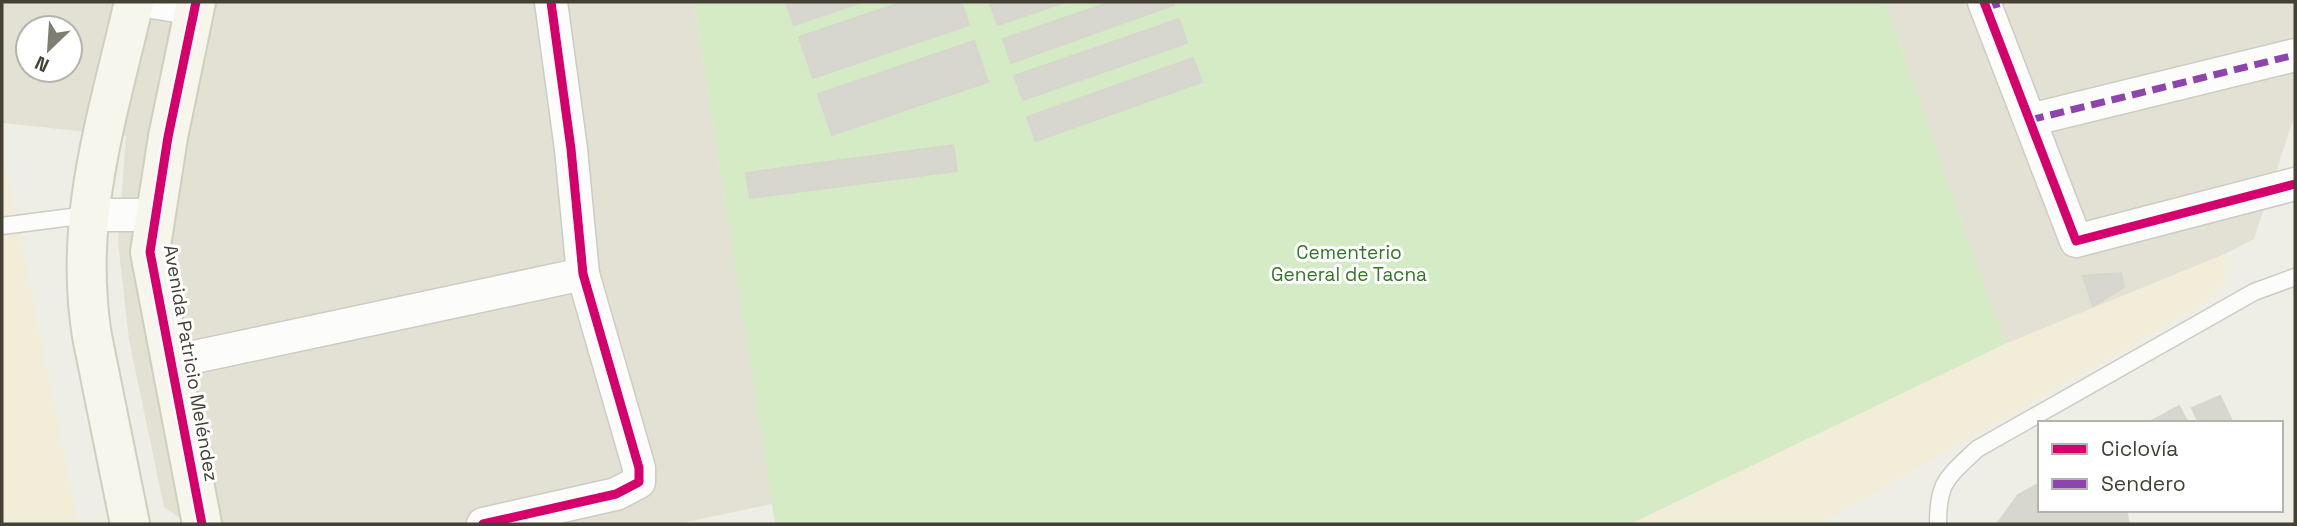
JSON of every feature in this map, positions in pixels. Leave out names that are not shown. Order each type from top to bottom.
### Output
[{"type":"street","points":[[130,524],[87,304],[85,263],[87,215],[134,2]]},
{"type":"street","points":[[152,2],[195,5]]},
{"type":"street","points":[[483,524],[616,494],[639,482],[639,468],[583,274],[571,149],[551,2]]},
{"type":"street","points":[[1992,3],[2030,120],[2076,241],[2295,184]]},
{"type":"street","name":"Avenida Patricio Meléndez","points":[[195,5],[150,252],[202,524]]},
{"type":"street","points":[[2030,120],[2295,54]]},
{"type":"street","points":[[87,215],[156,215]]},
{"type":"street","points":[[171,362],[583,274]]},
{"type":"lane","points":[[2,226],[87,215]]},
{"type":"lane","points":[[1938,524],[1938,502],[1944,481],[1977,449],[2254,292],[2295,277]]},
{"type":"shaded area","points":[[2,2],[694,2],[772,504],[677,524],[188,524],[164,507],[129,340],[118,242],[126,136],[2,123]]},
{"type":"shaded area","points":[[1885,2],[2295,2],[2295,114],[2254,239],[2225,254],[2005,344]]},
{"type":"shaded area","points":[[2,146],[78,524],[2,524]]},
{"type":"shaded area","points":[[2225,254],[2225,280],[2207,302],[1820,524],[1630,524],[2005,344]]},
{"type":"green space","name":"Cementerio General de Tacna","points":[[694,2],[1885,2],[2005,344],[1630,524],[775,524]]},
{"type":"building","points":[[786,2],[863,2],[794,25]]},
{"type":"building","points":[[902,2],[961,2],[969,25],[813,78],[799,37]]},
{"type":"building","points":[[989,2],[1065,2],[998,25]]},
{"type":"building","points":[[1110,2],[1173,2],[1174,5],[1011,63],[1003,39]]},
{"type":"building","points":[[1179,19],[1187,43],[1023,100],[1014,76]]},
{"type":"building","points":[[974,41],[988,82],[832,135],[818,94]]},
{"type":"building","points":[[1193,58],[1202,82],[1036,141],[1027,117]]},
{"type":"building","points":[[953,145],[957,171],[750,198],[746,173]]},
{"type":"building","points":[[2121,273],[2124,287],[2093,306],[2083,276]]},
{"type":"building","points":[[2220,396],[2232,421],[2198,421],[2192,408]]},
{"type":"building","points":[[2179,406],[2187,421],[2152,421]]},
{"type":"building","points":[[2038,484],[2038,512],[2126,512],[2129,524],[1997,524],[2018,495]]},
{"type":"marked path","points":[[1986,7],[2006,2]]},
{"type":"marked path","points":[[2030,120],[2295,55]]},
{"type":"cycle path","points":[[196,2],[168,137],[150,252],[202,524]]},
{"type":"cycle path","points":[[483,524],[616,494],[639,482],[639,468],[583,274],[571,149],[551,2]]},
{"type":"cycle path","points":[[1984,2],[2076,241],[2295,184]]}]
